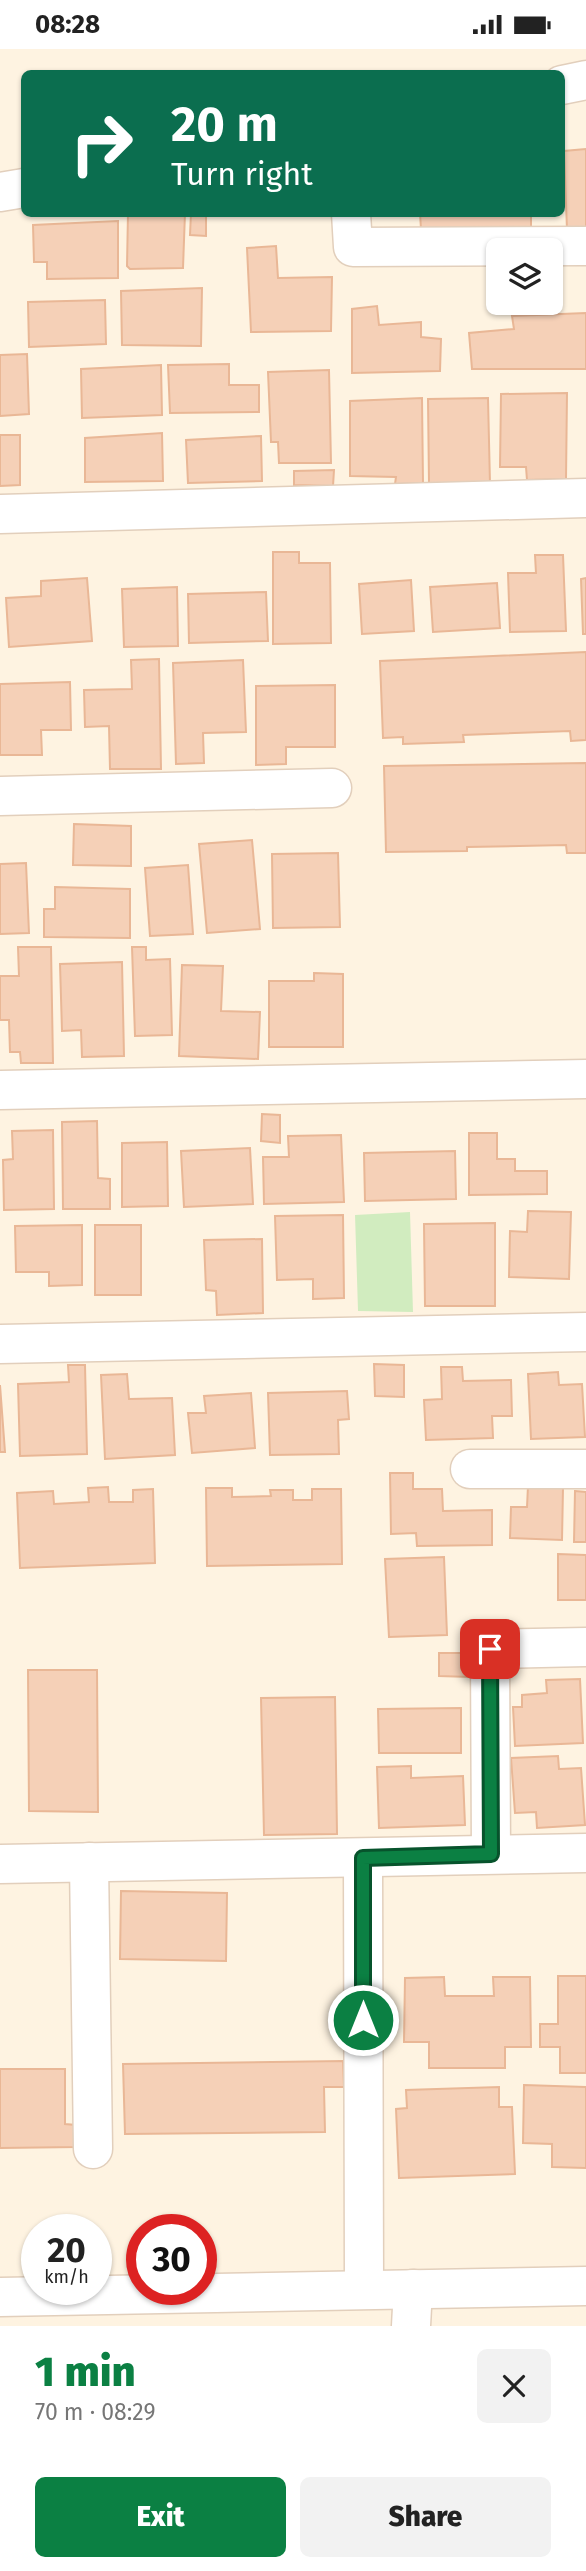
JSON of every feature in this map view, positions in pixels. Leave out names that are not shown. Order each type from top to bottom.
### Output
[{"type":"street","points":[[565,84],[586,80]]},
{"type":"street","points":[[0,192],[21,188]]},
{"type":"street","points":[[351,217],[353,247],[586,246]]},
{"type":"street","points":[[0,514],[586,498]]},
{"type":"street","points":[[0,796],[332,788]]},
{"type":"street","points":[[0,1090],[586,1079]]},
{"type":"street","points":[[0,1344],[586,1332]]},
{"type":"street","points":[[470,1469],[586,1469]]},
{"type":"street","points":[[491,1854],[490,1649],[586,1647]]},
{"type":"street","points":[[0,1864],[586,1853]]},
{"type":"street","points":[[363,1858],[364,2290]]},
{"type":"street","points":[[89,1862],[93,2149]]},
{"type":"street","points":[[0,2297],[364,2290],[412,2308],[586,2287]]},
{"type":"green space","points":[[410,1212],[413,1312],[358,1311],[355,1215]]},
{"type":"building","points":[[586,149],[586,230],[567,229],[565,151]]},
{"type":"building","points":[[128,217],[185,217],[183,268],[130,269],[127,266]]},
{"type":"building","points":[[191,217],[206,217],[206,236],[190,235]]},
{"type":"building","points":[[420,217],[531,217],[531,227],[421,229]]},
{"type":"building","points":[[118,221],[118,278],[47,279],[47,262],[34,262],[33,225]]},
{"type":"building","points":[[276,246],[278,278],[332,277],[331,331],[251,332],[247,248]]},
{"type":"building","points":[[202,288],[201,346],[122,345],[121,291]]},
{"type":"building","points":[[105,300],[106,344],[29,347],[28,302]]},
{"type":"building","points":[[377,306],[379,325],[421,322],[421,337],[441,339],[440,371],[352,373],[352,309]]},
{"type":"building","points":[[586,313],[586,369],[472,369],[469,333],[514,329],[512,316]]},
{"type":"building","points":[[27,354],[29,414],[0,416],[0,355]]},
{"type":"building","points":[[229,364],[229,385],[259,385],[259,412],[170,413],[168,365]]},
{"type":"building","points":[[161,365],[162,415],[82,418],[81,369]]},
{"type":"building","points":[[329,370],[331,463],[279,463],[278,442],[271,442],[268,372]]},
{"type":"building","points":[[567,393],[566,479],[527,480],[526,467],[500,467],[501,394]]},
{"type":"building","points":[[422,398],[423,483],[395,484],[396,477],[350,476],[350,401]]},
{"type":"building","points":[[488,398],[490,484],[429,483],[428,399]]},
{"type":"building","points":[[162,433],[163,481],[85,482],[85,438]]},
{"type":"building","points":[[0,435],[20,435],[20,485],[0,486]]},
{"type":"building","points":[[261,436],[262,481],[188,483],[186,440]]},
{"type":"building","points":[[334,470],[333,486],[294,485],[294,471]]},
{"type":"building","points":[[273,552],[299,552],[299,563],[330,563],[331,643],[273,644]]},
{"type":"building","points":[[535,555],[563,555],[566,631],[510,632],[508,573],[536,573]]},
{"type":"building","points":[[87,578],[92,641],[9,647],[6,598],[41,596],[41,581]]},
{"type":"building","points":[[586,578],[586,634],[583,634],[581,579]]},
{"type":"building","points":[[411,580],[414,631],[362,634],[359,584]]},
{"type":"building","points":[[497,583],[500,628],[433,632],[430,587]]},
{"type":"building","points":[[177,587],[178,646],[124,647],[122,589]]},
{"type":"building","points":[[266,592],[268,641],[189,643],[188,594]]},
{"type":"building","points":[[586,652],[586,740],[571,741],[570,731],[463,735],[464,742],[403,744],[403,737],[383,738],[380,661]]},
{"type":"building","points":[[159,659],[161,769],[110,769],[109,726],[85,727],[84,690],[132,689],[131,660]]},
{"type":"building","points":[[243,660],[246,732],[203,733],[204,763],[176,764],[173,663]]},
{"type":"building","points":[[70,682],[71,730],[41,730],[42,755],[0,755],[0,684]]},
{"type":"building","points":[[335,685],[335,747],[286,747],[286,764],[256,765],[256,686]]},
{"type":"building","points":[[586,763],[586,853],[567,853],[566,845],[467,847],[467,851],[386,852],[384,766]]},
{"type":"building","points":[[74,824],[131,826],[131,866],[73,865]]},
{"type":"building","points":[[252,840],[260,929],[207,933],[199,844]]},
{"type":"building","points":[[338,853],[340,927],[273,928],[272,854]]},
{"type":"building","points":[[26,863],[29,933],[0,934],[0,864]]},
{"type":"building","points":[[188,865],[193,934],[150,936],[145,868]]},
{"type":"building","points":[[55,887],[130,889],[130,938],[44,937],[44,909],[55,909]]},
{"type":"building","points":[[18,947],[51,947],[53,1063],[21,1063],[20,1052],[10,1052],[9,1020],[0,1020],[0,976],[19,976]]},
{"type":"building","points":[[132,947],[146,947],[146,960],[170,959],[172,1035],[135,1036]]},
{"type":"building","points":[[122,962],[124,1056],[82,1057],[81,1030],[62,1031],[60,964]]},
{"type":"building","points":[[182,965],[223,966],[221,1011],[260,1012],[258,1059],[179,1056]]},
{"type":"building","points":[[314,973],[343,974],[343,1047],[269,1047],[269,981],[314,981]]},
{"type":"building","points":[[262,1114],[280,1115],[280,1143],[261,1141]]},
{"type":"building","points":[[97,1121],[98,1178],[110,1179],[110,1209],[63,1209],[62,1122]]},
{"type":"building","points":[[53,1130],[54,1209],[4,1210],[3,1160],[13,1159],[12,1131]]},
{"type":"building","points":[[469,1133],[497,1133],[497,1159],[515,1159],[515,1171],[547,1171],[547,1194],[469,1195]]},
{"type":"building","points":[[341,1135],[344,1202],[264,1204],[263,1157],[289,1157],[288,1136]]},
{"type":"building","points":[[167,1142],[168,1206],[122,1207],[122,1143]]},
{"type":"building","points":[[250,1148],[253,1204],[184,1207],[181,1151]]},
{"type":"building","points":[[455,1151],[456,1199],[365,1201],[364,1153]]},
{"type":"building","points":[[528,1211],[571,1212],[569,1279],[509,1277],[510,1231],[527,1232]]},
{"type":"building","points":[[343,1215],[344,1298],[313,1299],[313,1279],[277,1280],[275,1216]]},
{"type":"building","points":[[495,1223],[495,1306],[425,1306],[424,1224]]},
{"type":"building","points":[[82,1225],[82,1285],[49,1286],[49,1272],[16,1272],[15,1226]]},
{"type":"building","points":[[95,1225],[141,1225],[141,1295],[95,1295]]},
{"type":"building","points":[[262,1239],[263,1313],[217,1315],[216,1291],[206,1290],[204,1240]]},
{"type":"building","points":[[374,1364],[404,1365],[404,1397],[375,1396]]},
{"type":"building","points":[[68,1365],[85,1365],[87,1454],[20,1456],[18,1384],[69,1382]]},
{"type":"building","points":[[441,1367],[462,1367],[463,1381],[511,1380],[512,1416],[492,1416],[493,1438],[426,1440],[424,1400],[442,1399]]},
{"type":"building","points":[[558,1372],[559,1385],[582,1384],[585,1437],[531,1439],[528,1374]]},
{"type":"building","points":[[127,1374],[129,1399],[172,1398],[175,1455],[105,1459],[101,1375]]},
{"type":"building","points":[[0,1385],[5,1452],[0,1452]]},
{"type":"building","points":[[347,1391],[349,1419],[338,1420],[339,1454],[270,1455],[268,1393]]},
{"type":"building","points":[[251,1393],[255,1448],[192,1453],[188,1413],[206,1413],[204,1396]]},
{"type":"building","points":[[390,1473],[413,1473],[413,1489],[442,1489],[443,1511],[492,1510],[492,1545],[417,1546],[416,1533],[391,1534]]},
{"type":"building","points":[[528,1486],[563,1488],[562,1540],[510,1538],[511,1507],[527,1507]]},
{"type":"building","points":[[108,1487],[109,1502],[133,1502],[133,1490],[153,1489],[155,1563],[20,1568],[17,1493],[53,1491],[54,1504],[89,1502],[88,1488]]},
{"type":"building","points":[[206,1488],[232,1488],[232,1497],[271,1496],[270,1490],[293,1490],[293,1500],[312,1500],[312,1489],[341,1489],[342,1564],[207,1566]]},
{"type":"building","points":[[575,1491],[586,1492],[586,1542],[574,1542]]},
{"type":"building","points":[[558,1554],[586,1555],[586,1600],[558,1600]]},
{"type":"building","points":[[444,1557],[447,1635],[389,1637],[385,1559]]},
{"type":"building","points":[[439,1653],[470,1653],[470,1677],[439,1676]]},
{"type":"building","points":[[28,1670],[97,1670],[98,1812],[29,1811]]},
{"type":"building","points":[[580,1679],[583,1743],[515,1746],[513,1707],[522,1707],[522,1695],[547,1693],[546,1680]]},
{"type":"building","points":[[335,1697],[337,1834],[264,1835],[261,1698]]},
{"type":"building","points":[[461,1708],[461,1753],[379,1753],[378,1709]]},
{"type":"building","points":[[558,1756],[559,1769],[581,1768],[585,1825],[537,1828],[536,1812],[515,1813],[511,1758]]},
{"type":"building","points":[[411,1766],[411,1778],[463,1776],[465,1825],[379,1828],[377,1767]]},
{"type":"building","points":[[121,1891],[227,1893],[226,1961],[120,1959]]},
{"type":"building","points":[[558,1976],[586,1976],[586,2073],[560,2073],[560,2047],[540,2047],[540,2024],[558,2024]]},
{"type":"building","points":[[444,1977],[445,1996],[494,1996],[493,1977],[530,1977],[531,2047],[505,2047],[505,2068],[429,2068],[429,2042],[404,2042],[405,1978]]},
{"type":"building","points":[[343,2061],[344,2087],[324,2087],[325,2132],[125,2134],[123,2064]]},
{"type":"building","points":[[0,2069],[65,2069],[65,2124],[76,2125],[77,2147],[0,2148]]},
{"type":"building","points":[[524,2085],[586,2087],[586,2168],[552,2167],[552,2144],[523,2143]]},
{"type":"building","points":[[499,2087],[499,2107],[512,2107],[515,2174],[399,2178],[396,2109],[407,2108],[406,2090]]},
{"type":"route","points":[[363,2020],[363,1858],[491,1854],[490,1649]]}]
